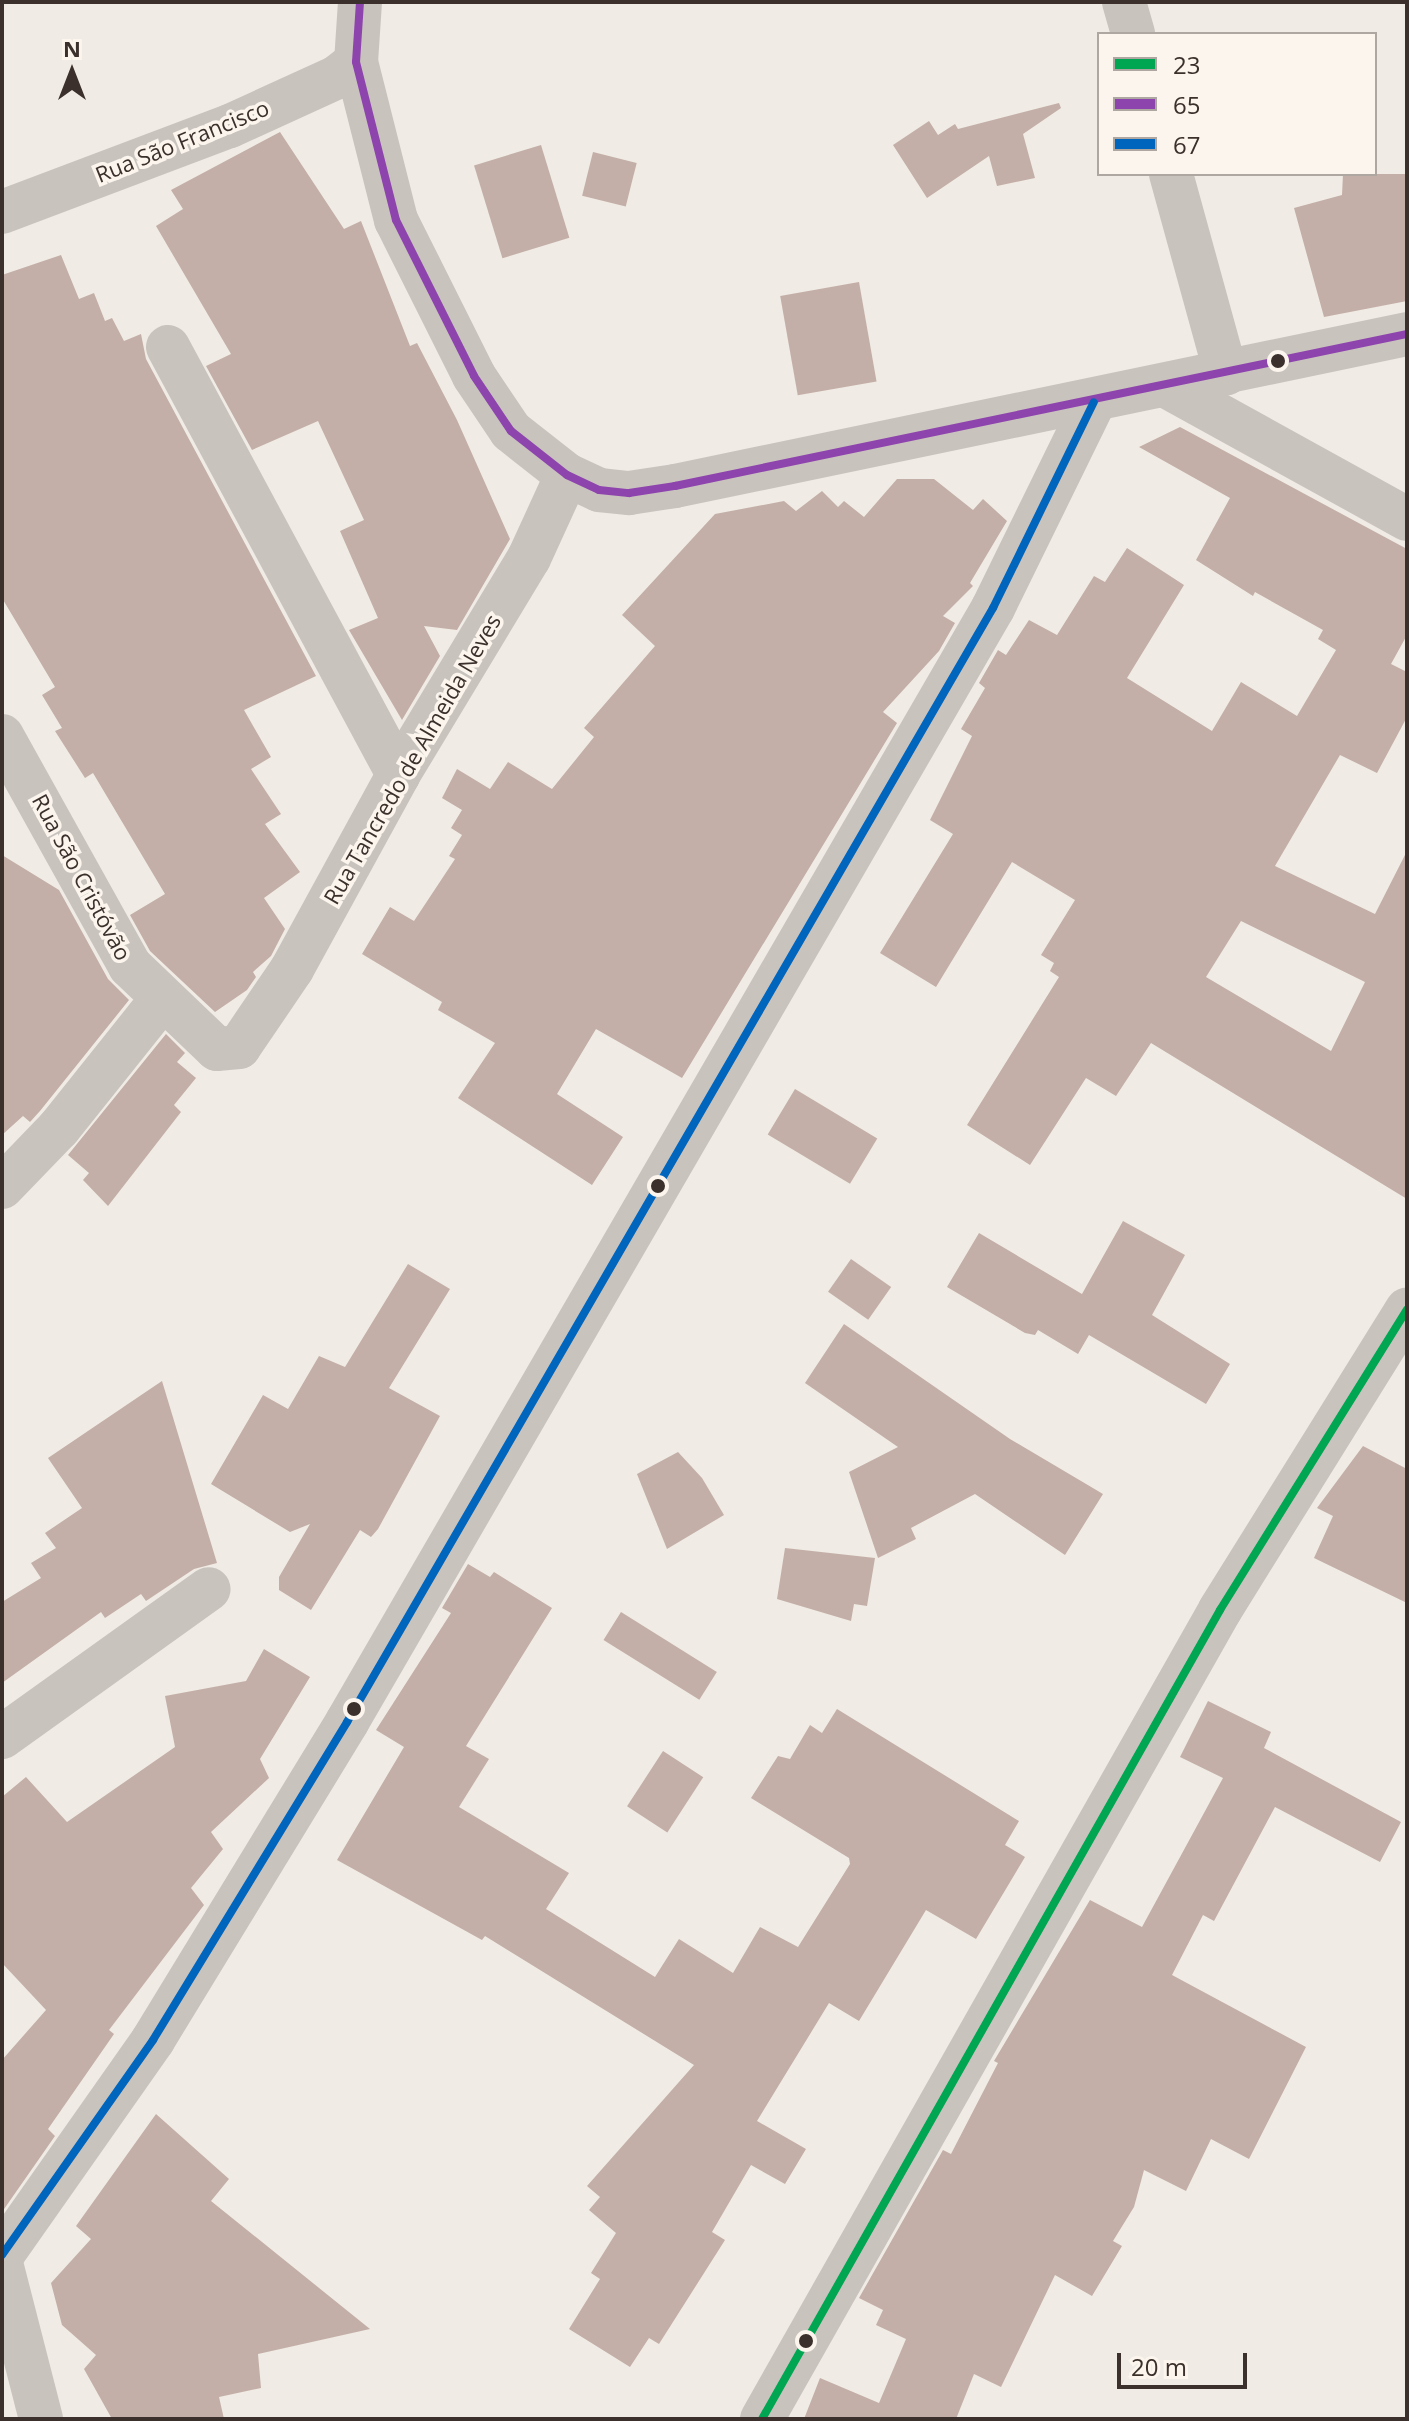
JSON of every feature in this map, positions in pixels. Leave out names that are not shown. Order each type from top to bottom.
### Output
[{"type":"street","points":[[360,2],[356,62],[396,220],[474,376],[511,431],[567,475],[599,490],[629,493],[1168,387],[1407,334]]},
{"type":"street","points":[[1124,2],[1132,32]]},
{"type":"street","name":"Rua São Francisco","points":[[2,212],[230,126],[337,77],[356,62]]},
{"type":"street","points":[[1172,176],[1226,374]]},
{"type":"street","points":[[168,347],[398,775]]},
{"type":"street","points":[[1168,387],[1407,519]]},
{"type":"street","points":[[2,2255],[153,2040],[347,1722],[993,608],[1094,402]]},
{"type":"street","name":"Rua Tancredo de Almeida Neves","points":[[250,1038],[398,775],[529,558],[567,475]]},
{"type":"street","name":"Rua São Cristóvão","points":[[2,736],[130,966],[161,1000],[217,1049],[239,1047],[250,1038]]},
{"type":"street","points":[[2,1187],[59,1128],[161,1000]]},
{"type":"street","points":[[762,2419],[1220,1610],[1407,1310]]},
{"type":"street","points":[[2,1737],[209,1589]]},
{"type":"street","points":[[2,2267],[41,2419]]},
{"type":"building","points":[[1059,103],[1061,108],[1023,134],[1035,178],[997,186],[989,156],[927,198],[893,145],[929,121],[938,135],[955,124],[958,129]]},
{"type":"building","points":[[280,132],[344,229],[361,221],[410,346],[417,343],[457,420],[510,539],[457,630],[424,626],[440,656],[402,720],[349,630],[378,618],[340,531],[364,520],[318,421],[252,450],[206,366],[231,354],[156,226],[183,209],[171,190]]},
{"type":"building","points":[[541,145],[569,238],[502,258],[474,165]]},
{"type":"building","points":[[593,152],[637,163],[626,207],[582,196]]},
{"type":"building","points":[[1407,174],[1407,301],[1324,317],[1294,208],[1342,195],[1343,176]]},
{"type":"building","points":[[61,255],[79,299],[94,293],[105,321],[112,318],[124,341],[141,334],[146,359],[316,676],[244,710],[271,757],[251,769],[281,814],[265,824],[300,872],[264,898],[285,929],[271,956],[253,972],[256,977],[247,990],[215,1012],[150,951],[130,915],[165,894],[93,773],[85,778],[55,731],[62,728],[42,695],[55,687],[2,598],[2,275]]},
{"type":"building","points":[[859,282],[877,381],[798,395],[780,296]]},
{"type":"building","points":[[1180,427],[1407,549],[1407,635],[1391,664],[1407,672],[1407,717],[1377,773],[1340,755],[1275,866],[1375,914],[1407,851],[1407,1199],[1151,1043],[1116,1096],[1086,1078],[1030,1165],[967,1125],[1059,977],[1050,971],[1054,963],[1041,955],[1075,900],[1012,862],[936,987],[880,953],[953,834],[930,820],[972,736],[961,729],[985,688],[979,683],[998,650],[1006,655],[1029,620],[1057,635],[1094,576],[1105,582],[1127,548],[1184,585],[1127,678],[1212,731],[1241,682],[1297,716],[1336,650],[1318,639],[1323,630],[1255,592],[1253,596],[1196,560],[1230,498],[1139,447]],"holes":[[[1241,921],[1365,982],[1331,1051],[1206,977]]]},
{"type":"building","points":[[897,479],[934,479],[973,510],[983,499],[1007,521],[970,583],[973,586],[943,616],[955,623],[939,651],[883,712],[897,723],[682,1078],[596,1029],[557,1094],[623,1137],[592,1185],[458,1098],[495,1043],[438,1010],[442,1002],[362,954],[390,907],[414,921],[455,859],[449,856],[462,835],[451,828],[462,810],[442,798],[457,769],[490,789],[508,762],[552,789],[594,737],[584,728],[655,646],[622,615],[715,514],[784,501],[796,511],[822,491],[838,507],[844,501],[864,517]]},
{"type":"building","points":[[2,855],[59,890],[108,979],[129,1000],[30,1122],[23,1116],[2,1135]]},
{"type":"building","points":[[166,1034],[185,1053],[177,1062],[196,1078],[174,1105],[181,1112],[108,1206],[83,1180],[89,1173],[68,1155]]},
{"type":"building","points":[[795,1089],[877,1138],[850,1184],[768,1134]]},
{"type":"building","points":[[1123,1221],[1185,1255],[1152,1315],[1230,1364],[1206,1404],[1089,1335],[1078,1354],[1038,1330],[1035,1335],[1025,1333],[947,1287],[979,1233],[1082,1294]]},
{"type":"building","points":[[851,1259],[891,1287],[868,1320],[828,1292]]},
{"type":"building","points":[[408,1264],[450,1289],[389,1388],[440,1416],[378,1529],[371,1537],[360,1530],[311,1610],[279,1590],[279,1577],[310,1524],[290,1532],[211,1484],[263,1395],[288,1409],[319,1356],[345,1367]]},
{"type":"building","points":[[844,1324],[1010,1439],[1103,1494],[1065,1555],[975,1494],[911,1528],[916,1539],[878,1558],[849,1472],[898,1447],[805,1383]]},
{"type":"building","points":[[162,1381],[217,1563],[194,1569],[146,1601],[141,1594],[105,1618],[101,1612],[2,1683],[2,1602],[41,1578],[31,1563],[56,1548],[45,1533],[82,1508],[48,1458]]},
{"type":"building","points":[[1363,1446],[1407,1469],[1407,1603],[1314,1558],[1333,1516],[1317,1508]]},
{"type":"building","points":[[678,1452],[702,1478],[724,1515],[667,1549],[637,1474]]},
{"type":"building","points":[[785,1548],[875,1558],[867,1606],[854,1604],[851,1621],[777,1599]]},
{"type":"building","points":[[468,1564],[490,1577],[494,1572],[552,1608],[466,1746],[489,1759],[459,1807],[569,1873],[546,1909],[655,1977],[679,1939],[733,1973],[760,1927],[798,1947],[850,1864],[849,1858],[751,1798],[778,1756],[790,1759],[810,1725],[822,1733],[837,1709],[1019,1821],[1005,1845],[1025,1857],[976,1939],[926,1910],[859,2021],[829,2003],[757,2121],[806,2149],[785,2184],[751,2165],[712,2232],[725,2240],[659,2344],[649,2338],[630,2367],[569,2329],[600,2279],[591,2273],[616,2233],[589,2210],[600,2197],[587,2186],[694,2065],[485,1936],[482,1940],[337,1860],[404,1747],[376,1730],[451,1613],[442,1608]]},
{"type":"building","points":[[621,1612],[717,1672],[699,1700],[604,1640]]},
{"type":"building","points":[[264,1649],[310,1677],[260,1759],[269,1778],[211,1832],[223,1849],[191,1888],[204,1905],[109,2030],[114,2034],[48,2129],[55,2136],[2,2212],[2,2060],[46,2010],[2,1963],[2,1797],[26,1777],[67,1822],[175,1747],[165,1696],[246,1681]]},
{"type":"building","points":[[1208,1701],[1271,1732],[1264,1748],[1401,1822],[1380,1862],[1275,1807],[1214,1921],[1203,1915],[1172,1975],[1306,2047],[1249,2159],[1211,2139],[1186,2191],[1144,2170],[1134,2207],[1113,2241],[1122,2246],[1092,2296],[1055,2275],[1001,2387],[974,2374],[956,2419],[804,2419],[820,2378],[879,2403],[906,2339],[876,2325],[883,2310],[859,2298],[943,2150],[951,2154],[998,2063],[994,2061],[1090,1900],[1142,1927],[1223,1778],[1180,1757]]},
{"type":"building","points":[[663,1751],[703,1777],[667,1832],[627,1806]]},
{"type":"building","points":[[156,2114],[229,2179],[211,2201],[370,2329],[258,2354],[261,2388],[219,2397],[224,2419],[112,2419],[84,2369],[96,2355],[62,2325],[51,2283],[91,2239],[76,2226]]},
{"type":"transit line","name":"65","points":[[360,2],[356,62],[396,220],[474,376],[511,431],[567,475],[599,490],[629,493],[675,486],[1407,334]]},
{"type":"transit line","name":"67","points":[[2,2255],[153,2040],[347,1722],[993,608],[1094,402]]},
{"type":"transit line","name":"23","points":[[762,2419],[1220,1610],[1407,1310]]}]
